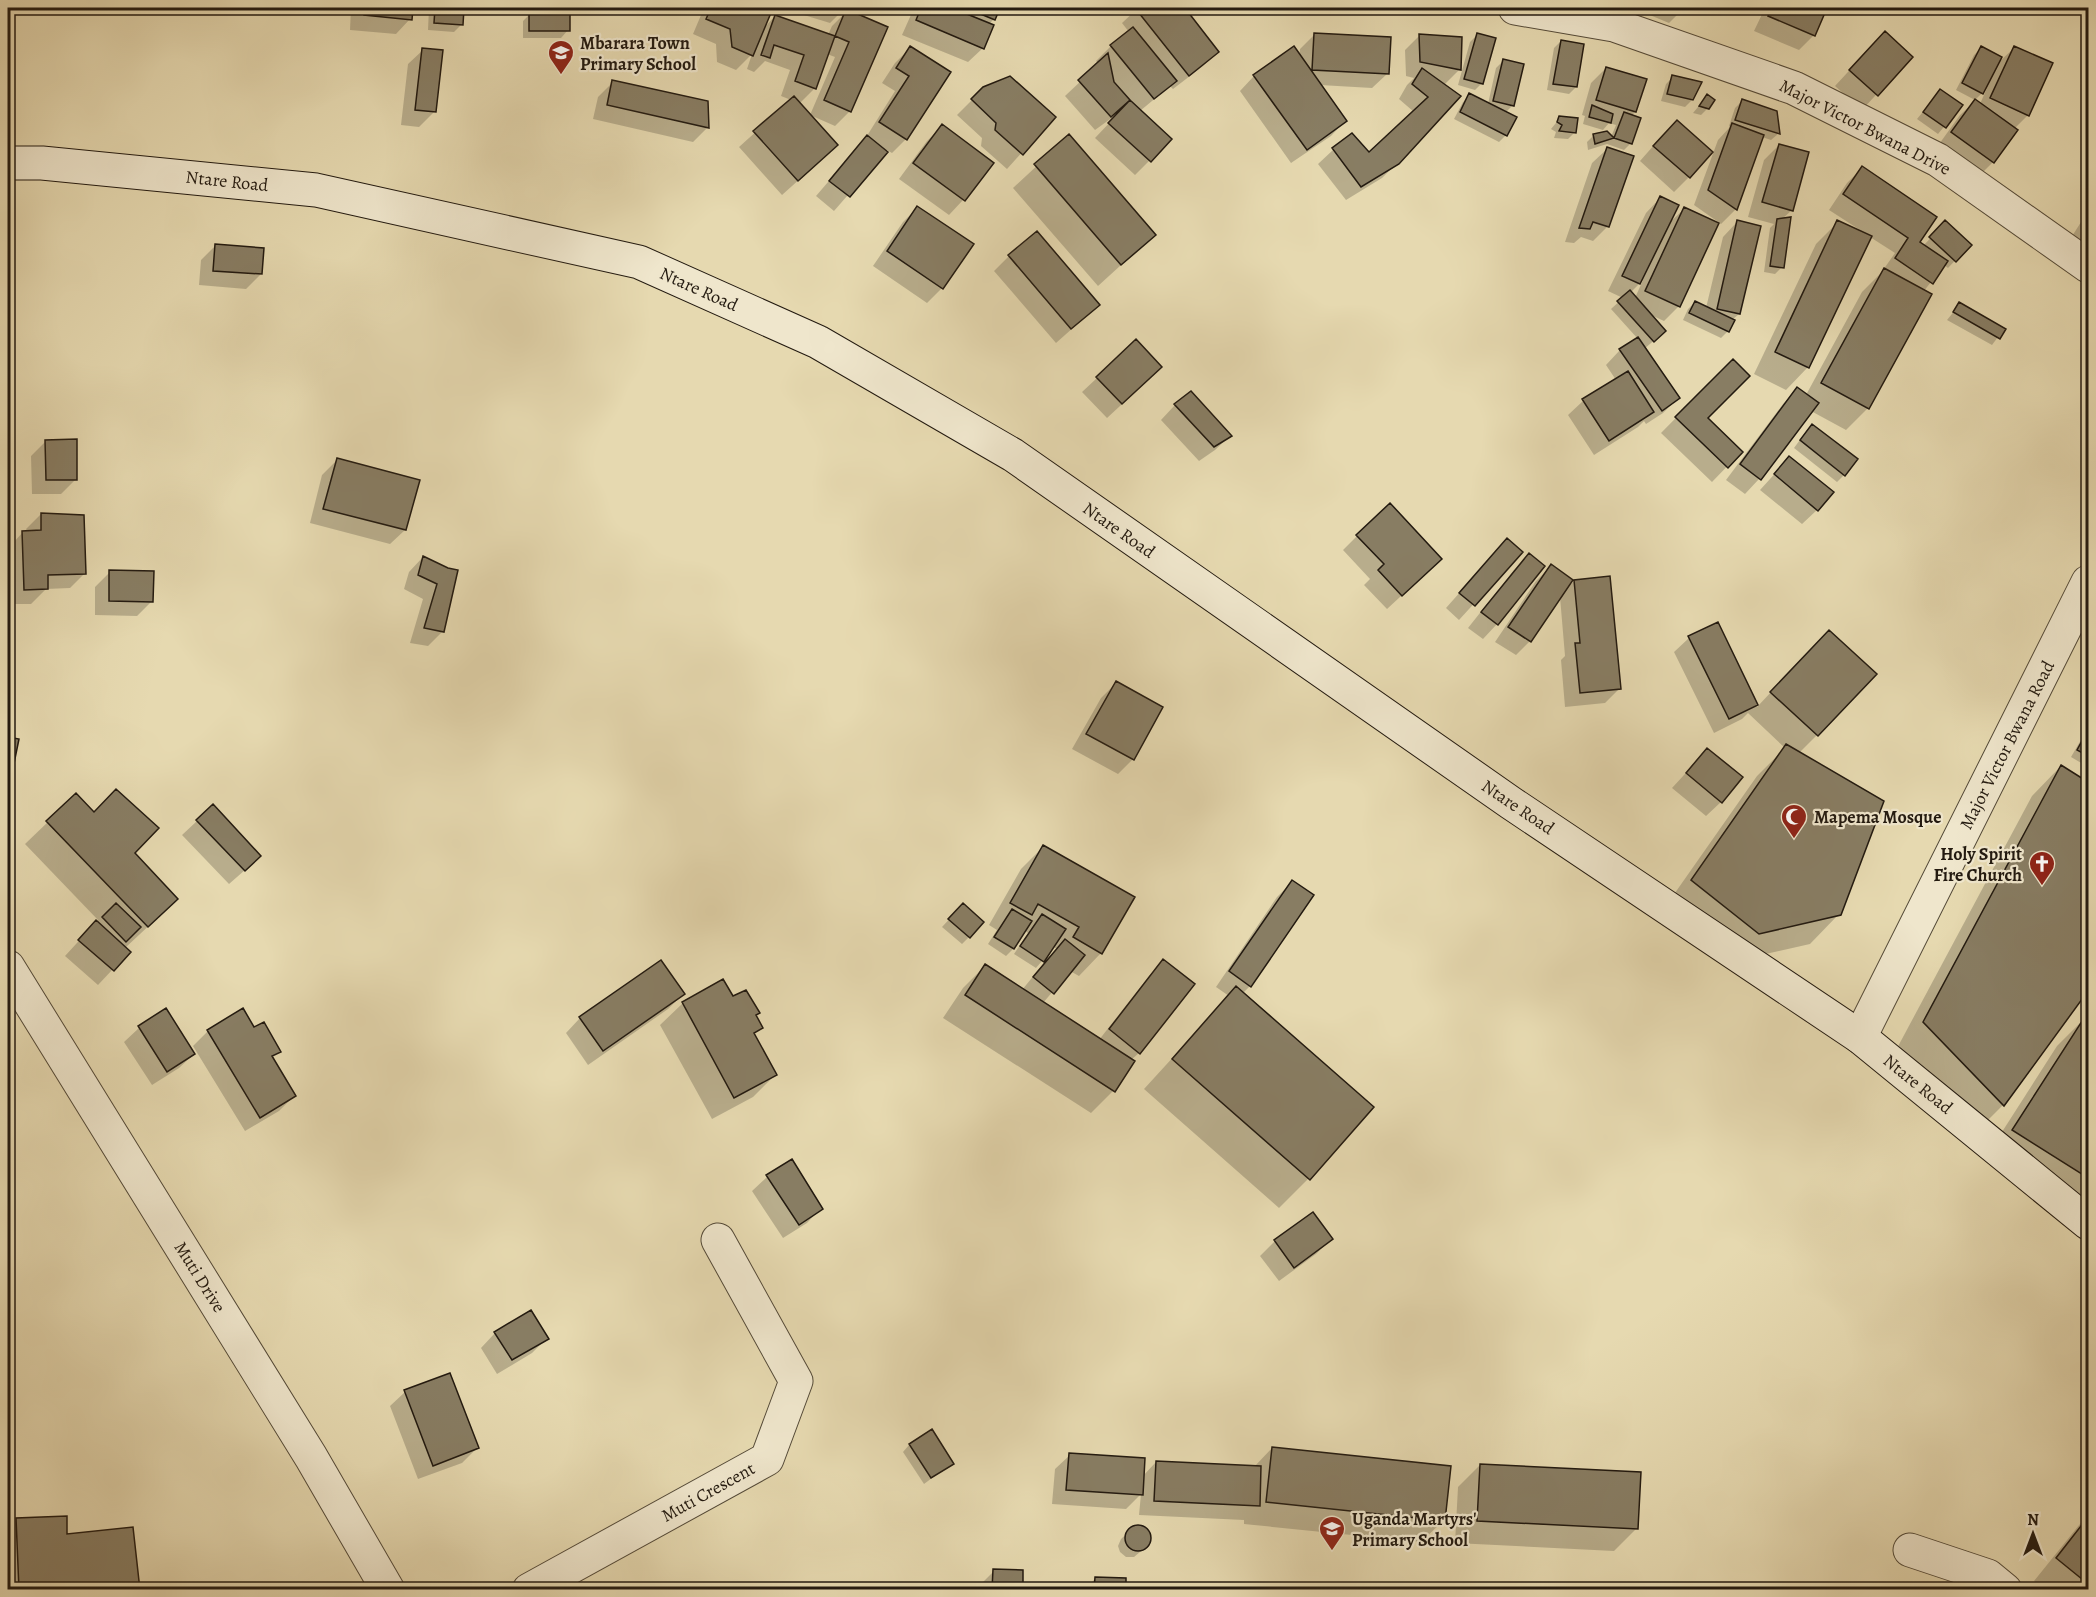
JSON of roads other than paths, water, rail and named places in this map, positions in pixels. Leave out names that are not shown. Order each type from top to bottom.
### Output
[{"type":"street","name":"Major Victor Bwana Drive","points":[[1515,8],[1614,25],[1794,88],[1938,160],[2088,266]]},
{"type":"street","name":"Ntare Road","points":[[8,164],[42,163],[316,190],[639,262],[818,342],[1013,455],[1492,790],[1860,1037],[2088,1223]]},
{"type":"street","name":"Major Victor Bwana Road","points":[[1860,1037],[2088,582]]},
{"type":"street","name":"Muti Drive","points":[[8,967],[311,1457],[388,1590]]},
{"type":"street","name":"Muti Crescent","points":[[529,1590],[767,1459],[796,1381],[718,1240]]},
{"type":"street","points":[[1910,1550],[1989,1576],[2006,1590]]},
{"type":"place","name":"Mbarara Town Primary School","points":[[561,76]]},
{"type":"place","name":"Mapema Mosque","points":[[1794,840]]},
{"type":"place","name":"Holy Spirit Fire Church","points":[[2042,887]]},
{"type":"place","name":"Uganda Martyrs' Primary School","points":[[1332,1552]]}]
